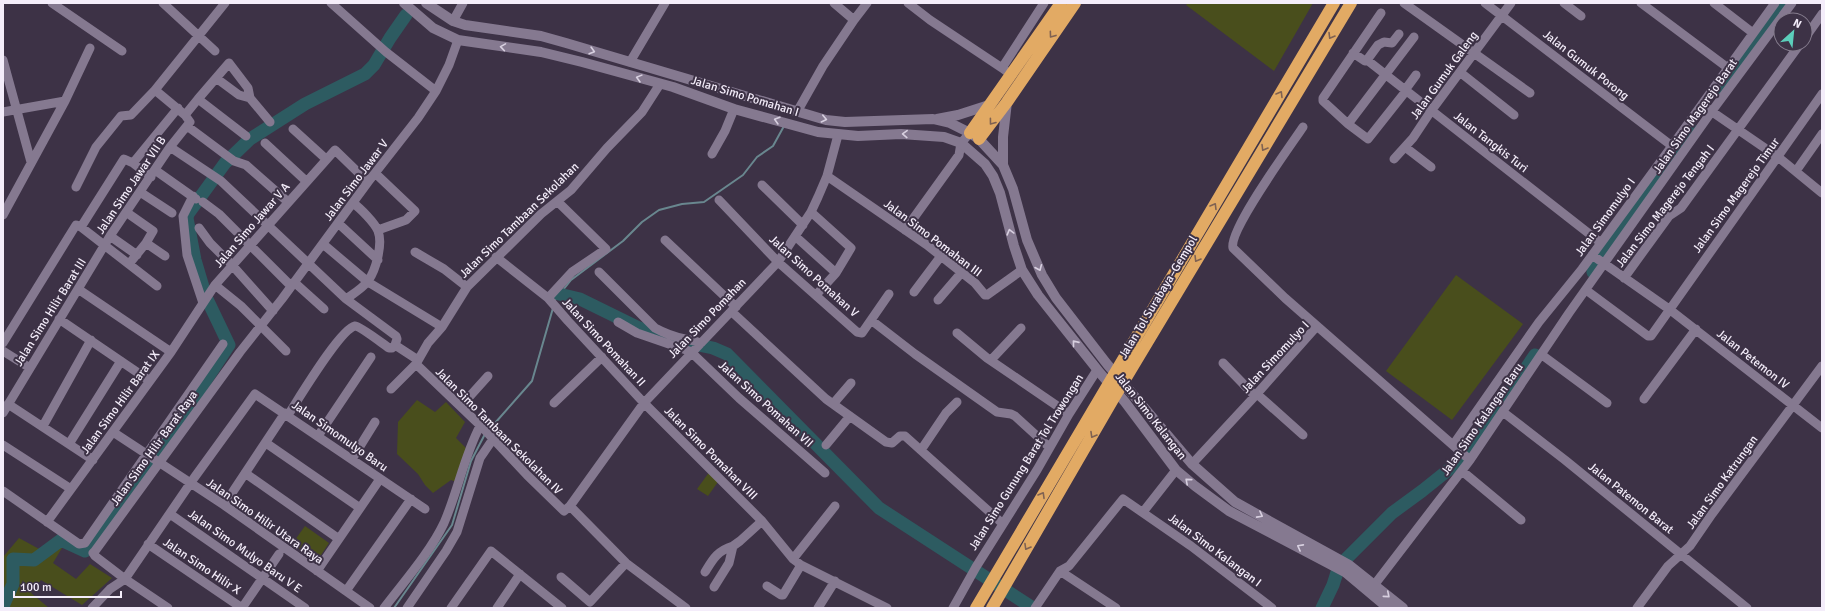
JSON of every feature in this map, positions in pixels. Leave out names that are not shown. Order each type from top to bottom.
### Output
[{"type":"highway","points":[[974,136],[990,105],[1061,3]]},
{"type":"highway","points":[[974,136],[1007,102],[1011,75],[1075,3]]},
{"type":"highway","name":"Jalan Tol Surabaya–Gempol","points":[[976,608],[1334,3]]},
{"type":"highway","name":"Jalan Tol Surabaya–Gempol","points":[[992,608],[1132,367],[1351,3]]},
{"type":"main road","name":"Jalan Simo Pomahan I","points":[[404,3],[433,28],[458,40],[546,53],[660,84],[734,109],[837,138],[901,134],[944,137],[961,143]]},
{"type":"main road","points":[[426,3],[453,21],[465,25],[554,40],[797,112],[838,122],[933,119],[958,115],[990,105]]},
{"type":"main road","points":[[546,53],[554,40]]},
{"type":"main road","points":[[1003,165],[1003,137],[1007,102]]},
{"type":"main road","points":[[933,119],[950,123],[974,136]]},
{"type":"main road","name":"Jalan Simo Kalangan","points":[[974,136],[1003,165],[1013,189],[1027,240],[1042,275],[1056,298],[1107,364],[1192,464],[1235,502],[1336,562]]},
{"type":"main road","name":"Jalan Simo Kalangan","points":[[961,143],[985,164],[993,176],[1002,199],[1022,270],[1038,295],[1098,370],[1126,402],[1176,470],[1229,511],[1336,562]]},
{"type":"main road","points":[[1229,511],[1235,502]]},
{"type":"main road","points":[[1336,562],[1375,584],[1403,608]]},
{"type":"main road","points":[[1347,568],[1383,606]]},
{"type":"street","points":[[52,3],[122,51]]},
{"type":"street","points":[[164,3],[215,51]]},
{"type":"street","points":[[76,187],[96,147],[121,116],[131,116],[155,90],[225,3]]},
{"type":"street","points":[[331,3],[385,50],[436,91]]},
{"type":"street","points":[[453,21],[463,3]]},
{"type":"street","points":[[630,62],[665,3]]},
{"type":"street","points":[[834,3],[854,20]]},
{"type":"street","points":[[797,112],[823,66],[854,20],[868,3]]},
{"type":"street","points":[[908,3],[930,20],[1011,75],[1044,3]]},
{"type":"street","points":[[1404,3],[1530,93]]},
{"type":"street","name":"Jalan Gumuk Porong","points":[[1485,3],[1672,146]]},
{"type":"street","name":"Jalan Gumuk Galeng","points":[[1394,159],[1405,147],[1511,3]]},
{"type":"street","points":[[1564,3],[1581,16]]},
{"type":"street","points":[[1641,3],[1728,68]]},
{"type":"street","points":[[1714,3],[1754,33]]},
{"type":"street","name":"Jalan Simomulyo I","points":[[1455,447],[1539,322],[1599,260],[1601,243],[1672,146],[1707,108],[1728,68],[1775,3]]},
{"type":"street","name":"Jalan Simo Magerejo Barat","points":[[1599,260],[1707,108],[1792,3]]},
{"type":"street","points":[[1381,14],[1353,53],[1323,101],[1348,124],[1368,139],[1406,91],[1416,75]]},
{"type":"street","points":[[1813,27],[1822,14]]},
{"type":"street","points":[[1367,60],[1378,45],[1384,42],[1392,43],[1399,34]]},
{"type":"street","points":[[1348,124],[1414,37]]},
{"type":"street","name":"Jalan Simo Jawar V","points":[[260,326],[273,311],[368,182],[418,118],[436,91],[449,65],[458,40]]},
{"type":"street","points":[[3,215],[30,162],[65,101],[90,48]]},
{"type":"street","name":"Jalan Simo Magerejo Tengah I","points":[[1624,278],[1669,216],[1681,208],[1794,52]]},
{"type":"street","name":"Jalan Tangkis Turi","points":[[1353,53],[1364,61],[1367,60],[1601,243]]},
{"type":"street","points":[[3,60],[30,162]]},
{"type":"street","points":[[185,115],[229,63],[246,84],[250,98],[270,122]]},
{"type":"street","points":[[1460,73],[1514,115]]},
{"type":"street","points":[[216,78],[239,94],[250,98]]},
{"type":"street","name":"Jalan Simo Tambaan Sekolahan","points":[[391,389],[417,362],[428,343],[442,327],[467,287],[541,214],[558,202],[642,112],[660,84]]},
{"type":"street","points":[[155,90],[178,108],[190,120],[187,126],[232,159],[246,165],[288,202]]},
{"type":"street","name":"Jalan Simo Magerejo Timur","points":[[1586,290],[1649,336],[1670,309],[1822,94]]},
{"type":"street","points":[[198,99],[246,136]]},
{"type":"street","points":[[3,112],[65,101]]},
{"type":"street","points":[[133,164],[178,108]]},
{"type":"street","points":[[1707,108],[1778,157],[1822,193]]},
{"type":"street","points":[[712,154],[725,131],[734,109]]},
{"type":"street","name":"Jalan Simo Jawar VII B","points":[[3,343],[75,225],[81,227],[105,246],[110,236],[170,147],[187,126]]},
{"type":"street","points":[[1303,127],[1253,202],[1233,239],[1232,244],[1233,248],[1285,298],[1317,326]]},
{"type":"street","points":[[293,129],[326,159]]},
{"type":"street","points":[[1796,171],[1822,134]]},
{"type":"street","points":[[906,230],[959,155],[961,143],[974,136]]},
{"type":"street","points":[[959,155],[969,150],[974,136]]},
{"type":"street","name":"Jalan Simo Pomahan","points":[[570,506],[644,402],[734,310],[778,262],[811,212],[827,176],[837,138]]},
{"type":"street","name":"Jalan Simo Jawar V A","points":[[265,143],[306,182]]},
{"type":"street","points":[[170,147],[218,179],[269,225],[307,264],[346,299],[396,336],[397,339],[395,345],[392,348],[389,348],[359,327],[352,328],[345,334],[328,354],[224,505]]},
{"type":"street","points":[[1405,147],[1431,167]]},
{"type":"street","name":"Jalan Simo Jawar V A","points":[[206,299],[215,285],[232,265],[335,150],[337,150],[368,182]]},
{"type":"street","points":[[81,227],[124,159],[153,173],[219,214],[250,245],[293,284],[324,309]]},
{"type":"street","points":[[375,174],[414,211],[406,220],[378,230]]},
{"type":"street","name":"Jalan Simo Pomahan III","points":[[827,176],[941,256],[975,283],[986,295],[1022,270]]},
{"type":"street","points":[[762,185],[802,225]]},
{"type":"street","points":[[140,192],[172,213]]},
{"type":"street","points":[[197,199],[183,216],[187,255],[206,299]]},
{"type":"street","name":"Jalan Simo Pomahan V","points":[[719,200],[778,262],[859,333],[862,333],[889,294]]},
{"type":"street","points":[[552,303],[572,272],[606,249],[558,202]]},
{"type":"street","points":[[346,299],[368,282],[378,260],[378,230],[366,215],[353,203]]},
{"type":"street","points":[[126,212],[153,231],[146,243],[129,264]]},
{"type":"street","points":[[811,212],[851,248],[836,273],[816,295]]},
{"type":"street","points":[[338,223],[378,260]]},
{"type":"street","points":[[199,228],[210,243],[273,311]]},
{"type":"street","points":[[110,236],[137,255]]},
{"type":"street","points":[[795,236],[836,273]]},
{"type":"street","points":[[665,240],[772,351],[833,404],[886,442],[892,443],[903,435],[1003,524]]},
{"type":"street","points":[[146,243],[166,256]]},
{"type":"street","points":[[323,244],[368,282],[442,327]]},
{"type":"street","points":[[105,246],[157,286]]},
{"type":"street","name":"Jalan Simo Hilir Barat III","points":[[3,413],[59,319],[105,246]]},
{"type":"street","points":[[415,252],[440,266],[467,287]]},
{"type":"street","points":[[914,292],[941,256]]},
{"type":"street","name":"Jalan Simo Pomahan II","points":[[496,257],[552,303],[644,402]]},
{"type":"street","name":"Jalan Petemon IV","points":[[1599,260],[1670,309],[1822,428]]},
{"type":"street","name":"Jalan Simo Kalangan Baru","points":[[1375,584],[1462,471],[1503,412],[1586,290],[1599,260]]},
{"type":"street","points":[[599,272],[655,328],[685,339],[694,340],[696,349],[637,333],[618,322]]},
{"type":"street","points":[[938,300],[962,272]]},
{"type":"street","name":"Jalan Simo Jawar V A","points":[[215,285],[241,306],[286,351]]},
{"type":"street","points":[[78,289],[171,352]]},
{"type":"street","name":"Jalan Simo Hilir Barat IX","points":[[47,522],[171,352],[206,299]]},
{"type":"street","points":[[59,319],[150,380]]},
{"type":"street","points":[[871,320],[915,354],[997,412],[1015,416],[1049,446]]},
{"type":"street","name":"Jalan Simo Hilir Barat Raya","points":[[47,522],[79,544],[87,541],[260,326]]},
{"type":"street","name":"Jalan Simomulyo I","points":[[1192,464],[1317,326],[1469,459]]},
{"type":"street","points":[[991,360],[1021,328]]},
{"type":"street","points":[[1644,399],[1696,329]]},
{"type":"street","points":[[957,332],[991,360],[1069,414]]},
{"type":"street","points":[[43,426],[91,340]]},
{"type":"street","name":"Jalan Simo Hilir Barat Raya","points":[[125,579],[93,553],[223,344]]},
{"type":"street","name":"Jalan Simo Tambaan Sekolahan IV","points":[[395,345],[417,362],[562,510],[565,511],[570,506]]},
{"type":"street","name":"Jalan Simo Pomahan VII","points":[[696,349],[739,398],[825,473]]},
{"type":"street","points":[[3,351],[30,368]]},
{"type":"street","points":[[1542,355],[1607,403]]},
{"type":"street","points":[[318,436],[371,357]]},
{"type":"street","points":[[554,403],[602,357]]},
{"type":"street","points":[[70,444],[121,361]]},
{"type":"street","points":[[1223,363],[1256,395],[1303,435]]},
{"type":"street","name":"Jalan Simo Katrungan","points":[[1638,608],[1668,566],[1690,546],[1822,366]]},
{"type":"street","name":"Jalan Simo Gunung Barat Tol Trowongan","points":[[953,608],[1049,446],[1098,370]]},
{"type":"street","points":[[460,406],[488,376]]},
{"type":"street","points":[[833,404],[851,383]]},
{"type":"street","name":"Jalan Simomulyo Baru","points":[[255,394],[287,414],[425,509]]},
{"type":"street","name":"Jalan Simo Hilir X","points":[[125,579],[148,544],[255,394]]},
{"type":"street","name":"Jalan Simo Pomahan VIII","points":[[644,402],[762,521],[793,559],[801,565],[887,608]]},
{"type":"street","points":[[921,450],[946,413],[957,402]]},
{"type":"street","points":[[8,404],[93,460]]},
{"type":"street","name":"Jalan Patemon Barat","points":[[1503,412],[1565,460],[1747,608]]},
{"type":"street","points":[[826,445],[850,416]]},
{"type":"street","points":[[352,459],[375,422]]},
{"type":"street","points":[[384,608],[428,550],[444,524],[470,448],[482,427]]},
{"type":"street","name":"Jalan Simo Hilir Utara Raya","points":[[113,432],[224,505],[370,608]]},
{"type":"street","points":[[406,608],[446,551],[457,532],[480,458],[492,438]]},
{"type":"street","points":[[266,443],[360,508]]},
{"type":"street","points":[[3,444],[71,489]]},
{"type":"street","points":[[1143,512],[1176,470]]},
{"type":"street","points":[[1462,471],[1521,520]]},
{"type":"street","points":[[245,473],[339,539]]},
{"type":"street","points":[[317,571],[380,479]]},
{"type":"street","points":[[4,494],[47,522]]},
{"type":"street","name":"Jalan Simo Kalangan I","points":[[1036,607],[1060,571],[1069,566],[1120,500],[1123,499],[1191,546],[1272,608]]},
{"type":"street","points":[[346,591],[411,500]]},
{"type":"street","points":[[570,506],[626,563],[686,608]]},
{"type":"street","points":[[793,559],[834,506]]},
{"type":"street","name":"Jalan Simo Mulyo Baru V E","points":[[170,514],[305,608]]},
{"type":"street","points":[[705,572],[716,555],[723,548],[732,546],[740,541],[762,521]]},
{"type":"street","name":"Jalan Simo Hilir X","points":[[148,544],[242,608]]},
{"type":"street","points":[[714,587],[729,563],[732,546]]},
{"type":"street","points":[[451,608],[491,551],[562,608]]},
{"type":"street","points":[[242,608],[279,554]]},
{"type":"street","points":[[561,577],[590,602],[626,563]]},
{"type":"street","points":[[767,586],[783,595],[801,565]]},
{"type":"street","points":[[1060,571],[1116,608]]},
{"type":"street","points":[[501,607],[520,574]]},
{"type":"street","points":[[92,608],[110,589],[125,579],[168,608]]},
{"type":"street","points":[[818,608],[834,581]]},
{"type":"green space","points":[[1188,3],[1313,3],[1274,71],[1186,5]]},
{"type":"green space","points":[[1456,275],[1523,324],[1452,420],[1386,371]]},
{"type":"green space","points":[[417,400],[435,412],[446,402],[465,422],[456,438],[469,451],[458,483],[451,480],[433,493],[425,485],[418,474],[397,454],[398,422]]},
{"type":"green space","points":[[710,471],[720,479],[708,496],[697,489]]},
{"type":"green space","points":[[305,526],[329,543],[317,561],[292,544]]},
{"type":"green space","points":[[19,538],[41,550],[50,540],[62,548],[53,563],[76,579],[90,564],[112,578],[82,605],[41,580],[31,593],[49,608],[3,608],[3,557]]},
{"type":"waterway","points":[[1722,91],[1785,3]]},
{"type":"waterway","points":[[3,606],[13,584],[13,559],[34,560],[61,540],[85,551],[97,532],[172,432],[229,345],[206,297],[195,260],[187,218],[188,214],[225,163],[250,139],[305,104],[365,74],[374,65],[406,15]]},
{"type":"waterway","points":[[555,300],[571,280],[623,241],[642,222],[659,210],[682,204],[704,202],[743,175],[757,157],[773,146],[784,126]]},
{"type":"waterway","points":[[1593,272],[1645,196],[1693,131]]},
{"type":"waterway","points":[[559,294],[580,299],[637,327],[668,339],[713,348],[727,354],[879,508],[1033,608]]},
{"type":"waterway","points":[[488,431],[532,381],[553,308]]},
{"type":"waterway","points":[[1322,608],[1333,585],[1339,566],[1392,513],[1467,455],[1535,355]]},
{"type":"waterway","points":[[394,608],[452,525],[471,461],[485,434]]}]
